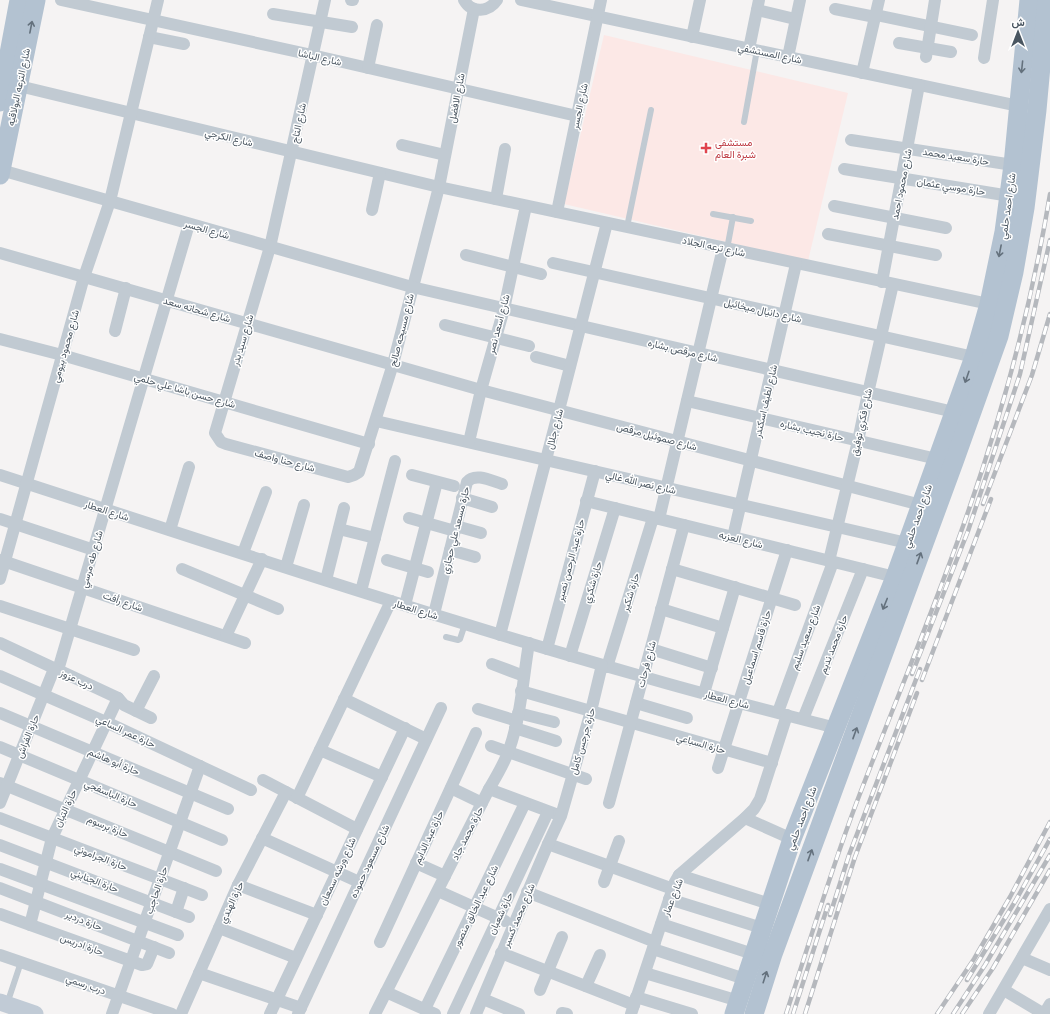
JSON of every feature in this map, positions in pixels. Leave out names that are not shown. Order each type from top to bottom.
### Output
[{"type":"main road","name":"شارع الترعه البولاقيه","points":[[0,172],[8,80],[20,0]]},
{"type":"main road","name":"شارع الترعه البولاقيه","points":[[0,102],[36,0]]},
{"type":"main road","name":"شارع احمد حلمي","points":[[736,1007],[792,839],[895,577],[974,357],[989,304],[1010,196],[1018,106],[1032,0]]},
{"type":"main road","name":"شارع احمد حلمي","points":[[754,1014],[773,954],[999,336],[1014,272],[1025,208],[1037,110],[1032,0]]},
{"type":"main road","points":[[754,951],[773,954]]},
{"type":"main road","points":[[4,1003],[33,1014]]},
{"type":"street","name":"شارع الباشا","points":[[62,0],[312,55],[577,116]]},
{"type":"street","name":"شارع محمود بيومي","points":[[0,578],[2,560],[15,524],[84,277],[110,201],[158,0]]},
{"type":"street","name":"شارع التاج","points":[[270,247],[325,0]]},
{"type":"street","points":[[464,0],[474,9],[485,10],[494,5],[498,0]]},
{"type":"street","name":"شارع المستشفي","points":[[521,0],[1018,106]]},
{"type":"street","name":"شارع الجسر","points":[[557,212],[601,0]]},
{"type":"street","points":[[692,36],[700,0]]},
{"type":"street","points":[[788,57],[800,0]]},
{"type":"street","points":[[862,73],[879,0]]},
{"type":"street","points":[[927,52],[935,0]]},
{"type":"street","points":[[984,58],[993,0]]},
{"type":"street","points":[[753,50],[758,5],[795,18]]},
{"type":"street","name":"شارع الافضل","points":[[439,187],[474,9]]},
{"type":"street","points":[[835,9],[972,35]]},
{"type":"street","points":[[273,14],[352,26]]},
{"type":"street","points":[[368,68],[377,26]]},
{"type":"street","points":[[149,37],[184,44]]},
{"type":"street","points":[[898,43],[927,52],[951,52]]},
{"type":"street","name":"شارع الكرجي","points":[[8,80],[131,114],[439,187]]},
{"type":"street","name":"شارع محمود احمد","points":[[888,283],[889,246],[919,85]]},
{"type":"street","name":"حارة سعيد محمد","points":[[851,140],[1013,165]]},
{"type":"street","points":[[402,145],[445,155]]},
{"type":"street","points":[[496,200],[505,149]]},
{"type":"street","name":"حارة موسي عثمان","points":[[844,169],[1010,196]]},
{"type":"street","name":"شارع الجسر","points":[[0,172],[110,201],[412,287]]},
{"type":"street","points":[[372,210],[380,173]]},
{"type":"street","name":"شارع ترعه الجلاد","points":[[439,187],[989,304]]},
{"type":"street","name":"شارع مسيحه صالح","points":[[359,472],[393,364],[439,187]]},
{"type":"street","name":"شارع أسعد نصر","points":[[469,442],[481,390],[504,309],[526,206]]},
{"type":"street","points":[[834,206],[946,228]]},
{"type":"street","name":"شارع جلال","points":[[500,635],[606,223]]},
{"type":"street","name":"شارع طه مرسي","points":[[56,669],[94,550],[189,224]]},
{"type":"street","points":[[828,234],[936,255]]},
{"type":"street","name":"شارع سيد بدر","points":[[215,433],[270,247]]},
{"type":"street","name":"حارة شكير","points":[[605,666],[666,487],[711,299],[725,248]]},
{"type":"street","name":"شارع شحاته سعد","points":[[0,253],[393,364]]},
{"type":"street","points":[[466,255],[541,274]]},
{"type":"street","name":"شارع دانيال ميخائيل","points":[[553,263],[974,357]]},
{"type":"street","name":"شارع لطيف اسكندر","points":[[733,537],[796,264]]},
{"type":"street","name":"شارع فكري توفيق","points":[[831,561],[837,527],[881,337],[888,283]]},
{"type":"street","name":"شارع مرقص بشاره","points":[[412,287],[580,327],[954,412]]},
{"type":"street","points":[[115,331],[126,288]]},
{"type":"street","points":[[445,325],[529,346]]},
{"type":"street","name":"شارع حسن باشا علي حلمي","points":[[0,339],[144,378],[369,444]]},
{"type":"street","points":[[536,358],[570,366]]},
{"type":"street","name":"شارع صموئيل مرقص","points":[[393,364],[481,390],[921,505]]},
{"type":"street","name":"حارة نجيب بشاره","points":[[687,401],[937,459]]},
{"type":"street","name":"شارع نصر الله غالي","points":[[376,421],[907,542]]},
{"type":"street","name":"شارع حنا واصف","points":[[215,433],[221,442],[226,444],[348,477],[354,476],[359,472]]},
{"type":"street","points":[[361,591],[395,461]]},
{"type":"street","points":[[170,530],[189,467]]},
{"type":"street","name":"حارة عبد الرحمن نصير","points":[[546,649],[595,471]]},
{"type":"street","name":"شارع العطار","points":[[0,475],[391,601],[546,649],[643,677],[836,728]]},
{"type":"street","points":[[412,475],[454,486]]},
{"type":"street","name":"حارة مسعد علي حجازي","points":[[434,614],[466,482],[471,478],[477,477],[502,484]]},
{"type":"street","points":[[405,605],[437,482]]},
{"type":"street","points":[[243,553],[266,492]]},
{"type":"street","points":[[462,498],[492,507]]},
{"type":"street","name":"شارع العزبه","points":[[586,501],[895,577]]},
{"type":"street","points":[[286,567],[304,505]]},
{"type":"street","points":[[326,580],[344,508]]},
{"type":"street","name":"حارة شكري","points":[[570,656],[615,508]]},
{"type":"street","points":[[409,518],[426,523],[481,532]]},
{"type":"street","points":[[0,519],[94,550]]},
{"type":"street","name":"شارع فرحات","points":[[610,803],[684,525]]},
{"type":"street","points":[[339,529],[375,538]]},
{"type":"street","points":[[450,550],[476,557]]},
{"type":"street","name":"حارة قاسم اسماعيل","points":[[718,768],[787,550]]},
{"type":"street","points":[[226,636],[262,559]]},
{"type":"street","name":"شارع رأفت","points":[[2,560],[245,643]]},
{"type":"street","points":[[387,560],[428,572]]},
{"type":"street","name":"شارع سعيد سليم","points":[[772,763],[782,714],[831,561]]},
{"type":"street","points":[[182,569],[278,609]]},
{"type":"street","points":[[672,569],[795,605]]},
{"type":"street","name":"حارة محمد نديم","points":[[804,719],[863,569]]},
{"type":"street","points":[[704,693],[735,588]]},
{"type":"street","points":[[298,798],[391,601]]},
{"type":"street","points":[[0,606],[134,650]]},
{"type":"street","points":[[661,609],[723,628]]},
{"type":"street","name":"درب عزوز","points":[[0,643],[118,698],[124,705],[151,718]]},
{"type":"street","name":"حارة محمد جاد","points":[[375,1014],[489,789],[500,771],[508,752],[516,721],[530,643]]},
{"type":"street","points":[[651,649],[712,668]]},
{"type":"street","points":[[492,664],[524,676]]},
{"type":"street","name":"حارة جرجس كامل","points":[[561,816],[605,666]]},
{"type":"street","name":"حارة الفراش","points":[[0,803],[4,784],[19,755],[43,695],[56,669]]},
{"type":"street","name":"حارة عمر الساعي","points":[[0,676],[106,722],[251,790]]},
{"type":"street","points":[[136,711],[154,676]]},
{"type":"street","name":"حارة السباعي","points":[[521,690],[772,763]]},
{"type":"street","name":"حارة التبان","points":[[30,925],[39,884],[52,838],[118,698]]},
{"type":"street","points":[[344,699],[426,739]]},
{"type":"street","points":[[636,703],[687,718]]},
{"type":"street","name":"شارع مسعود حموده","points":[[299,1011],[441,708]]},
{"type":"street","points":[[478,709],[516,721],[556,741]]},
{"type":"street","name":"حارة أبو هاشم","points":[[0,713],[228,808]]},
{"type":"street","points":[[516,721],[554,722]]},
{"type":"street","name":"شارع ورشه سمعان","points":[[270,1014],[405,728]]},
{"type":"street","name":"حارة عبد الدايم","points":[[380,942],[476,733]]},
{"type":"street","points":[[492,746],[586,779]]},
{"type":"street","name":"حارة الباسفجي","points":[[0,747],[222,840]]},
{"type":"street","points":[[320,750],[382,777]]},
{"type":"street","name":"شارع عمار","points":[[633,1005],[675,882],[679,875],[746,818],[754,809],[760,799],[772,763]]},
{"type":"street","name":"حارة الحاجب","points":[[112,1014],[200,766]]},
{"type":"street","points":[[263,780],[357,829]]},
{"type":"street","name":"حارة برسوم","points":[[4,784],[216,871]]},
{"type":"street","points":[[451,788],[482,803]]},
{"type":"street","points":[[489,789],[561,816]]},
{"type":"street","name":"حارة الهندي","points":[[181,1014],[238,885],[286,792]]},
{"type":"street","name":"شارع عبد الخالق منصور","points":[[430,1012],[475,908],[525,803]]},
{"type":"street","name":"حارة شعبان","points":[[453,1014],[548,812]]},
{"type":"street","name":"شارع محمد كسبر","points":[[476,1014],[527,892],[561,816]]},
{"type":"street","name":"حارة الجراموني","points":[[0,818],[202,895]]},
{"type":"street","points":[[746,818],[792,839]]},
{"type":"street","points":[[262,838],[360,882]]},
{"type":"street","points":[[604,882],[619,841]]},
{"type":"street","points":[[548,844],[610,866],[671,894],[762,928]]},
{"type":"street","name":"حارة الجنايني","points":[[0,845],[189,917]]},
{"type":"street","points":[[416,863],[445,876]]},
{"type":"street","points":[[0,869],[178,935]]},
{"type":"street","points":[[679,875],[770,904]]},
{"type":"street","points":[[238,885],[316,915]]},
{"type":"street","name":"حارة دردير","points":[[0,888],[169,953]]},
{"type":"street","points":[[176,912],[184,888]]},
{"type":"street","points":[[438,891],[513,925]]},
{"type":"street","points":[[527,892],[654,945],[746,979]]},
{"type":"street","points":[[989,1014],[1022,958],[1045,928],[1050,909]]},
{"type":"street","name":"حارة ادريس","points":[[0,914],[142,965],[146,965],[154,947]]},
{"type":"street","points":[[661,924],[754,951]]},
{"type":"street","points":[[218,928],[296,958]]},
{"type":"street","points":[[540,990],[562,937]]},
{"type":"street","points":[[501,953],[633,1005],[692,1014]]},
{"type":"street","name":"درب رسمي","points":[[0,955],[172,1014]]},
{"type":"street","points":[[586,986],[600,955]]},
{"type":"street","points":[[1022,958],[1050,970]]},
{"type":"street","points":[[199,973],[276,1000],[299,1011]]},
{"type":"street","points":[[644,973],[736,1007]]},
{"type":"street","points":[[1004,990],[1044,1014],[1050,1004]]},
{"type":"street","points":[[386,992],[430,1012]]},
{"type":"street","points":[[483,999],[519,1014]]},
{"type":"lane","points":[[744,122],[753,50]]},
{"type":"lane","points":[[627,227],[651,110]]},
{"type":"lane","points":[[713,214],[751,221]]},
{"type":"lane","points":[[725,248],[733,218]]},
{"type":"lane","points":[[446,637],[458,640],[460,639],[465,624]]},
{"type":"lane","points":[[4,1003],[20,962]]},
{"type":"shaded area","name":"مستشفى شبرة العام","points":[[604,35],[848,93],[808,261],[564,204]]},
{"type":"railway","points":[[786,1014],[846,830],[949,564],[990,447],[1014,363],[1034,279],[1050,194]]},
{"type":"railway","points":[[912,674],[968,531],[1020,374],[1050,240]]},
{"type":"railway","points":[[983,504],[1032,375],[1050,314]]},
{"type":"railway","points":[[922,680],[991,499]]},
{"type":"railway","points":[[830,915],[849,855],[920,669]]},
{"type":"railway","points":[[805,1014],[855,857],[917,693]]},
{"type":"railway","points":[[937,1014],[974,959],[1010,897],[1050,822]]},
{"type":"railway","points":[[967,980],[1016,900],[1050,839]]},
{"type":"railway","points":[[953,1014],[985,965],[1050,855]]},
{"type":"railway","points":[[962,1014],[993,968],[1050,870]]},
{"type":"railway","points":[[793,1014],[828,905]]},
{"type":"place","name":"مستشفى شبرة العام","points":[[706,148]]}]
